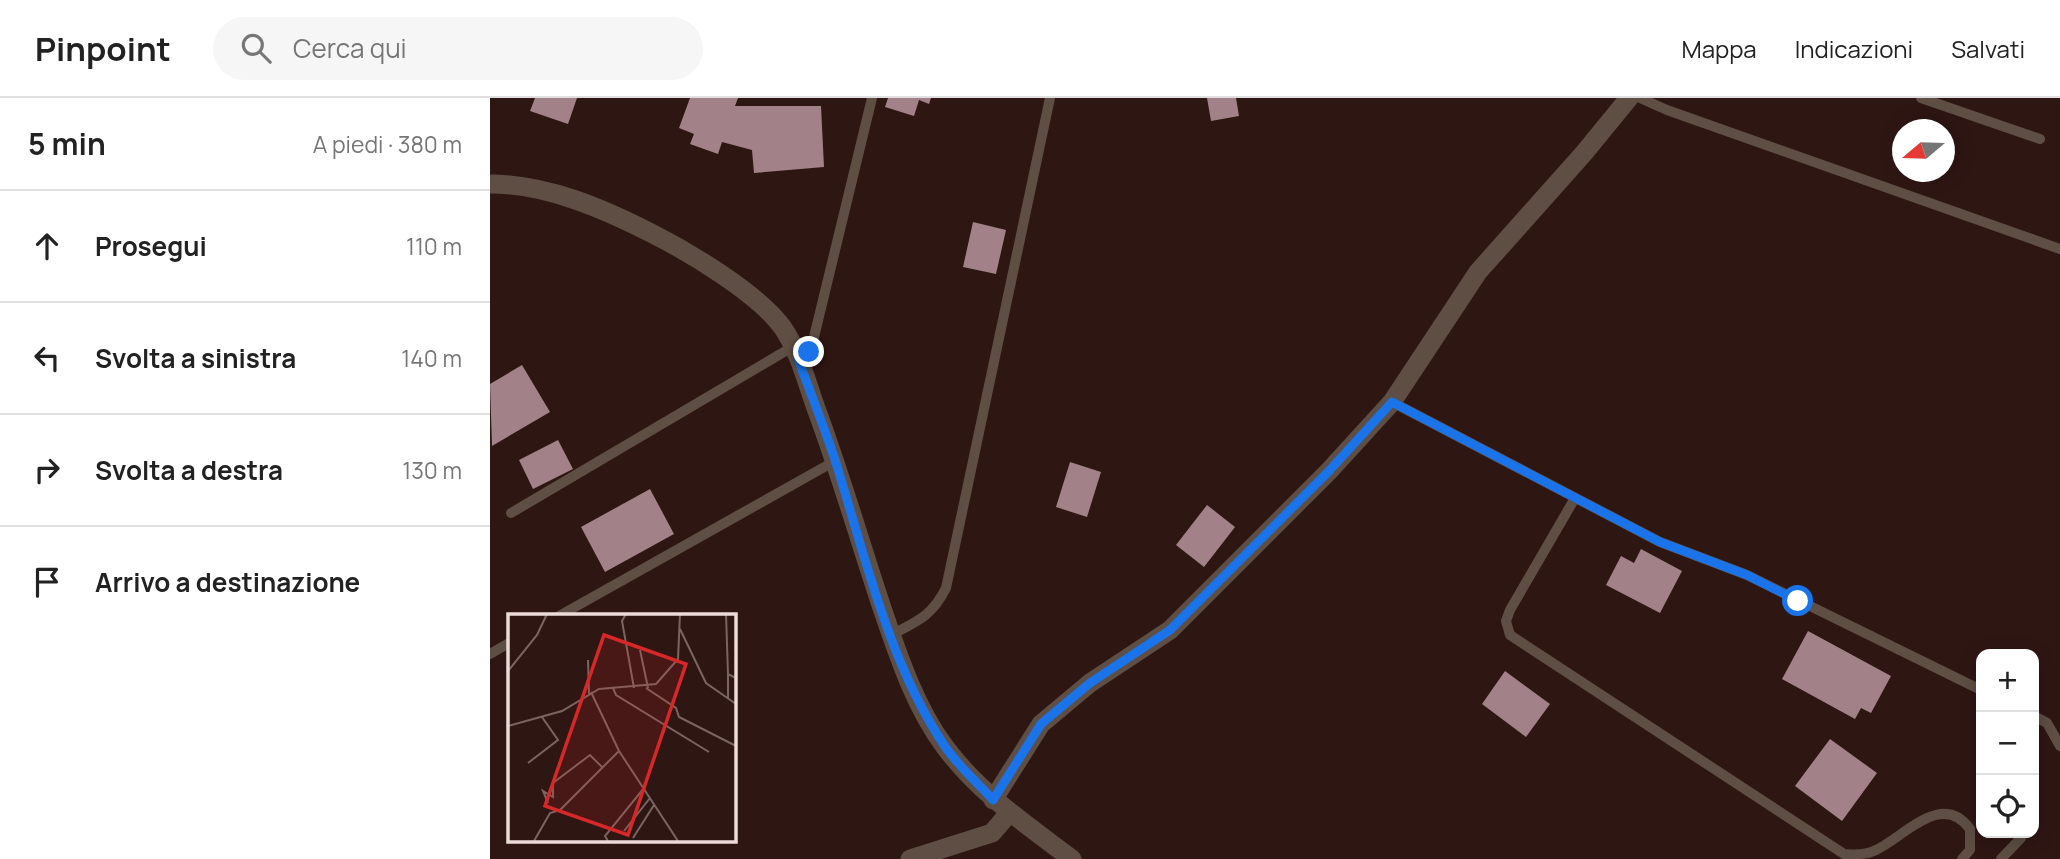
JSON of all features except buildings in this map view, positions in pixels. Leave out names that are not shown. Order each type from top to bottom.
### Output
[{"type":"street","points":[[993,800],[1041,724],[1090,683],[1170,630],[1329,471],[1392,402],[1478,272],[1629,98]]},
{"type":"street","points":[[490,184],[523,186],[551,193],[620,217],[714,269],[746,293],[782,326],[796,352],[835,461],[891,635],[920,705],[945,747],[993,800],[1072,859]]},
{"type":"street","points":[[911,859],[992,833],[1010,812]]},
{"type":"lane","points":[[511,513],[796,352],[809,352],[872,98]]},
{"type":"lane","points":[[891,635],[928,615],[939,602],[946,587],[1050,98]]},
{"type":"lane","points":[[1640,98],[1667,110],[2060,249]]},
{"type":"lane","points":[[1921,98],[2040,139]]},
{"type":"lane","points":[[1392,402],[1660,542],[1747,575],[1976,689]]},
{"type":"lane","points":[[563,614],[835,461]]},
{"type":"lane","points":[[1575,498],[1510,611],[1506,621],[1510,635],[1844,854],[1854,855],[1877,849],[1922,820],[1942,814],[1959,817],[1970,829],[1970,850],[1962,859]]},
{"type":"lane","points":[[490,654],[508,644]]},
{"type":"lane","points":[[2039,719],[2047,723],[2060,746]]},
{"type":"lane","points":[[2001,859],[2021,838]]},
{"type":"route","points":[[809,352],[798,358],[835,461],[897,653],[920,705],[945,747],[993,800],[1041,724],[1090,683],[1170,630],[1329,471],[1392,402],[1660,542],[1747,575],[1798,601]]}]
